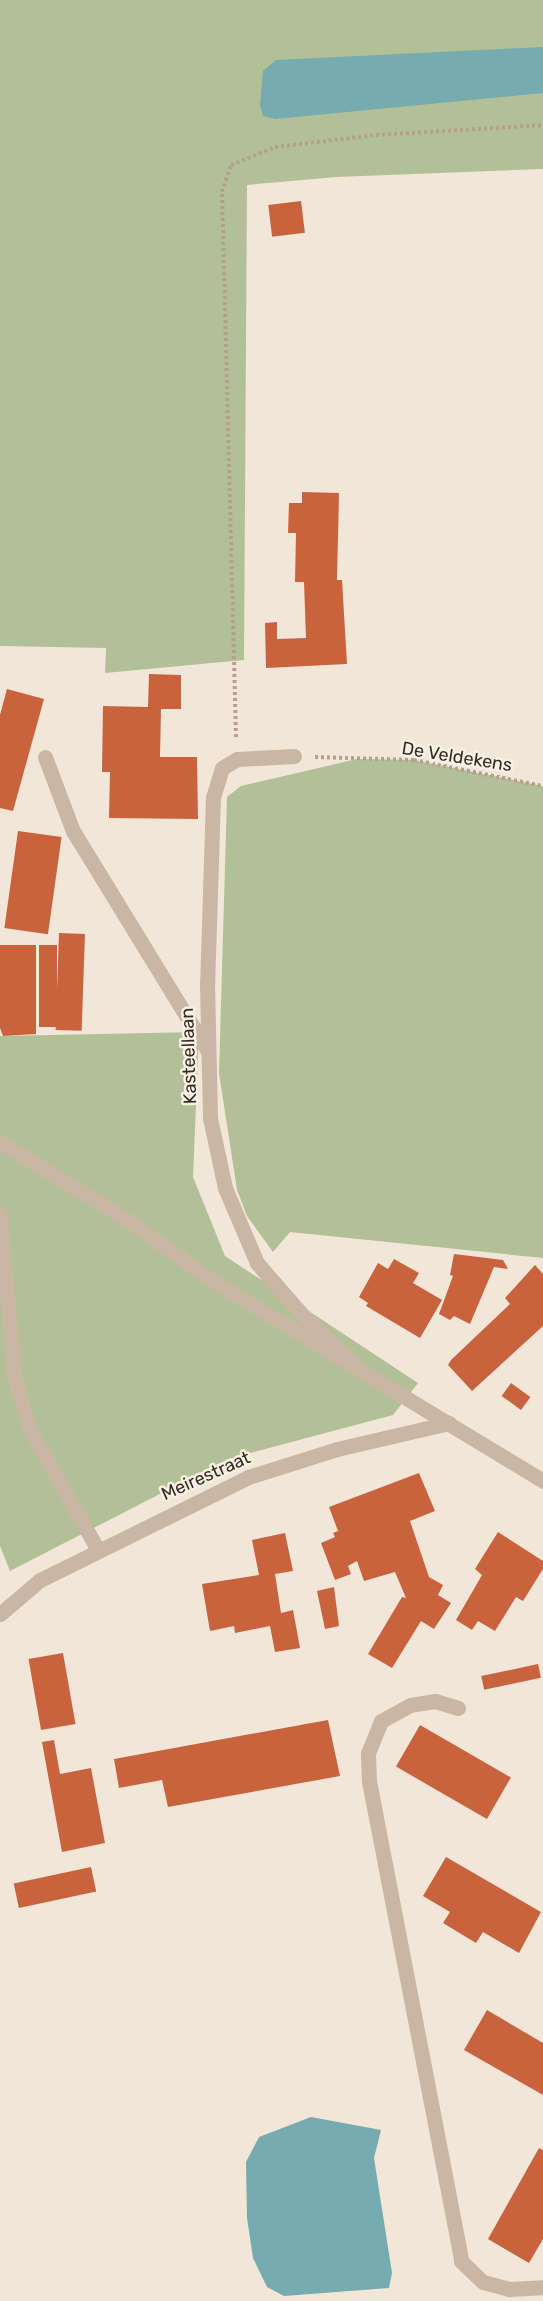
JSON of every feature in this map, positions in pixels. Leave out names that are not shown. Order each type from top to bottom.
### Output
[{"type":"street","points":[[237,759],[294,756]]},
{"type":"street","points":[[45,757],[73,831],[208,1051]]},
{"type":"street","name":"Kasteellaan","points":[[237,759],[222,768],[213,797],[208,1051],[210,1118],[225,1188],[257,1263],[305,1318],[359,1369]]},
{"type":"street","name":"Kasteellaan","points":[[0,1142],[132,1223],[213,1281],[543,1481]]},
{"type":"street","points":[[0,1215],[7,1376],[29,1428],[98,1550]]},
{"type":"street","name":"Meirestraat","points":[[0,1614],[40,1580],[248,1477],[337,1449],[449,1423]]},
{"type":"street","points":[[458,1708],[435,1701],[410,1705],[381,1721],[368,1754],[369,1781],[461,2261],[483,2282],[509,2289],[543,2287]]},
{"type":"path","points":[[237,759],[222,192],[231,165],[275,147],[376,135],[543,125]]},
{"type":"path","name":"De Veldekens","points":[[294,756],[414,760],[543,786]]},
{"type":"green space","points":[[0,0],[543,0],[543,169],[336,177],[247,185],[244,660],[105,673],[106,648],[0,646]]},
{"type":"green space","points":[[357,759],[414,760],[543,786],[543,1258],[290,1232],[273,1252],[247,1216],[237,1190],[219,1073],[227,797],[241,786]]},
{"type":"green space","points":[[199,1032],[193,1177],[225,1256],[418,1383],[393,1415],[228,1459],[10,1571],[0,1546],[0,1036]]},
{"type":"water","points":[[543,47],[543,93],[275,119],[263,116],[260,105],[263,71],[276,60]]},
{"type":"water","points":[[311,2117],[381,2130],[374,2158],[392,2273],[389,2288],[284,2296],[267,2287],[253,2258],[247,2218],[246,2162],[259,2137]]},
{"type":"building","points":[[301,201],[305,233],[272,237],[268,205]]},
{"type":"building","points":[[302,492],[339,493],[337,580],[342,580],[347,664],[266,668],[265,623],[277,622],[277,639],[306,638],[304,582],[295,582],[296,533],[288,533],[289,503],[302,503]]},
{"type":"building","points":[[149,674],[181,675],[181,709],[161,709],[160,757],[197,757],[198,819],[109,818],[110,772],[102,772],[103,706],[148,707]]},
{"type":"building","points":[[7,689],[44,699],[13,811],[0,808],[0,715]]},
{"type":"building","points":[[18,831],[62,837],[48,934],[4,928]]},
{"type":"building","points":[[59,933],[85,934],[82,1031],[56,1030]]},
{"type":"building","points":[[0,945],[36,945],[36,1034],[3,1036],[0,1028]]},
{"type":"building","points":[[39,945],[57,945],[57,1027],[39,1027]]},
{"type":"building","points":[[454,1254],[503,1260],[508,1269],[494,1267],[470,1324],[454,1316],[450,1320],[439,1314],[453,1276],[450,1275]]},
{"type":"building","points":[[394,1259],[419,1273],[413,1283],[442,1300],[420,1338],[366,1306],[368,1303],[359,1297],[378,1263],[388,1269]]},
{"type":"building","points":[[535,1265],[543,1274],[543,1326],[472,1391],[448,1365],[510,1304],[505,1298]]},
{"type":"building","points":[[511,1383],[530,1397],[521,1410],[502,1396]]},
{"type":"building","points":[[419,1473],[435,1511],[410,1521],[429,1577],[443,1585],[438,1595],[451,1603],[434,1629],[421,1621],[392,1668],[368,1654],[402,1597],[406,1598],[395,1572],[364,1581],[357,1561],[348,1566],[351,1574],[335,1580],[321,1543],[335,1537],[333,1533],[338,1531],[329,1507]]},
{"type":"building","points":[[498,1532],[543,1561],[543,1569],[523,1601],[516,1597],[495,1631],[478,1621],[472,1630],[456,1620],[482,1575],[475,1569]]},
{"type":"building","points":[[285,1533],[293,1571],[275,1574],[281,1613],[293,1610],[300,1648],[275,1652],[270,1626],[235,1633],[234,1626],[210,1631],[202,1584],[259,1575],[252,1540]]},
{"type":"building","points":[[334,1587],[339,1626],[325,1629],[317,1591]]},
{"type":"building","points":[[63,1653],[76,1724],[41,1730],[29,1659]]},
{"type":"building","points":[[538,1664],[541,1678],[484,1690],[481,1676]]},
{"type":"building","points":[[328,1720],[340,1776],[168,1807],[162,1780],[119,1788],[114,1759]]},
{"type":"building","points":[[420,1725],[511,1778],[487,1819],[396,1767]]},
{"type":"building","points":[[54,1740],[60,1774],[91,1768],[105,1843],[62,1852],[42,1742]]},
{"type":"building","points":[[446,1857],[541,1912],[519,1953],[483,1932],[476,1943],[443,1923],[450,1912],[423,1896]]},
{"type":"building","points":[[91,1867],[96,1891],[19,1908],[14,1883]]},
{"type":"building","points":[[487,2010],[543,2043],[543,2095],[464,2050]]},
{"type":"building","points":[[539,2148],[543,2150],[543,2239],[529,2263],[488,2239]]}]
